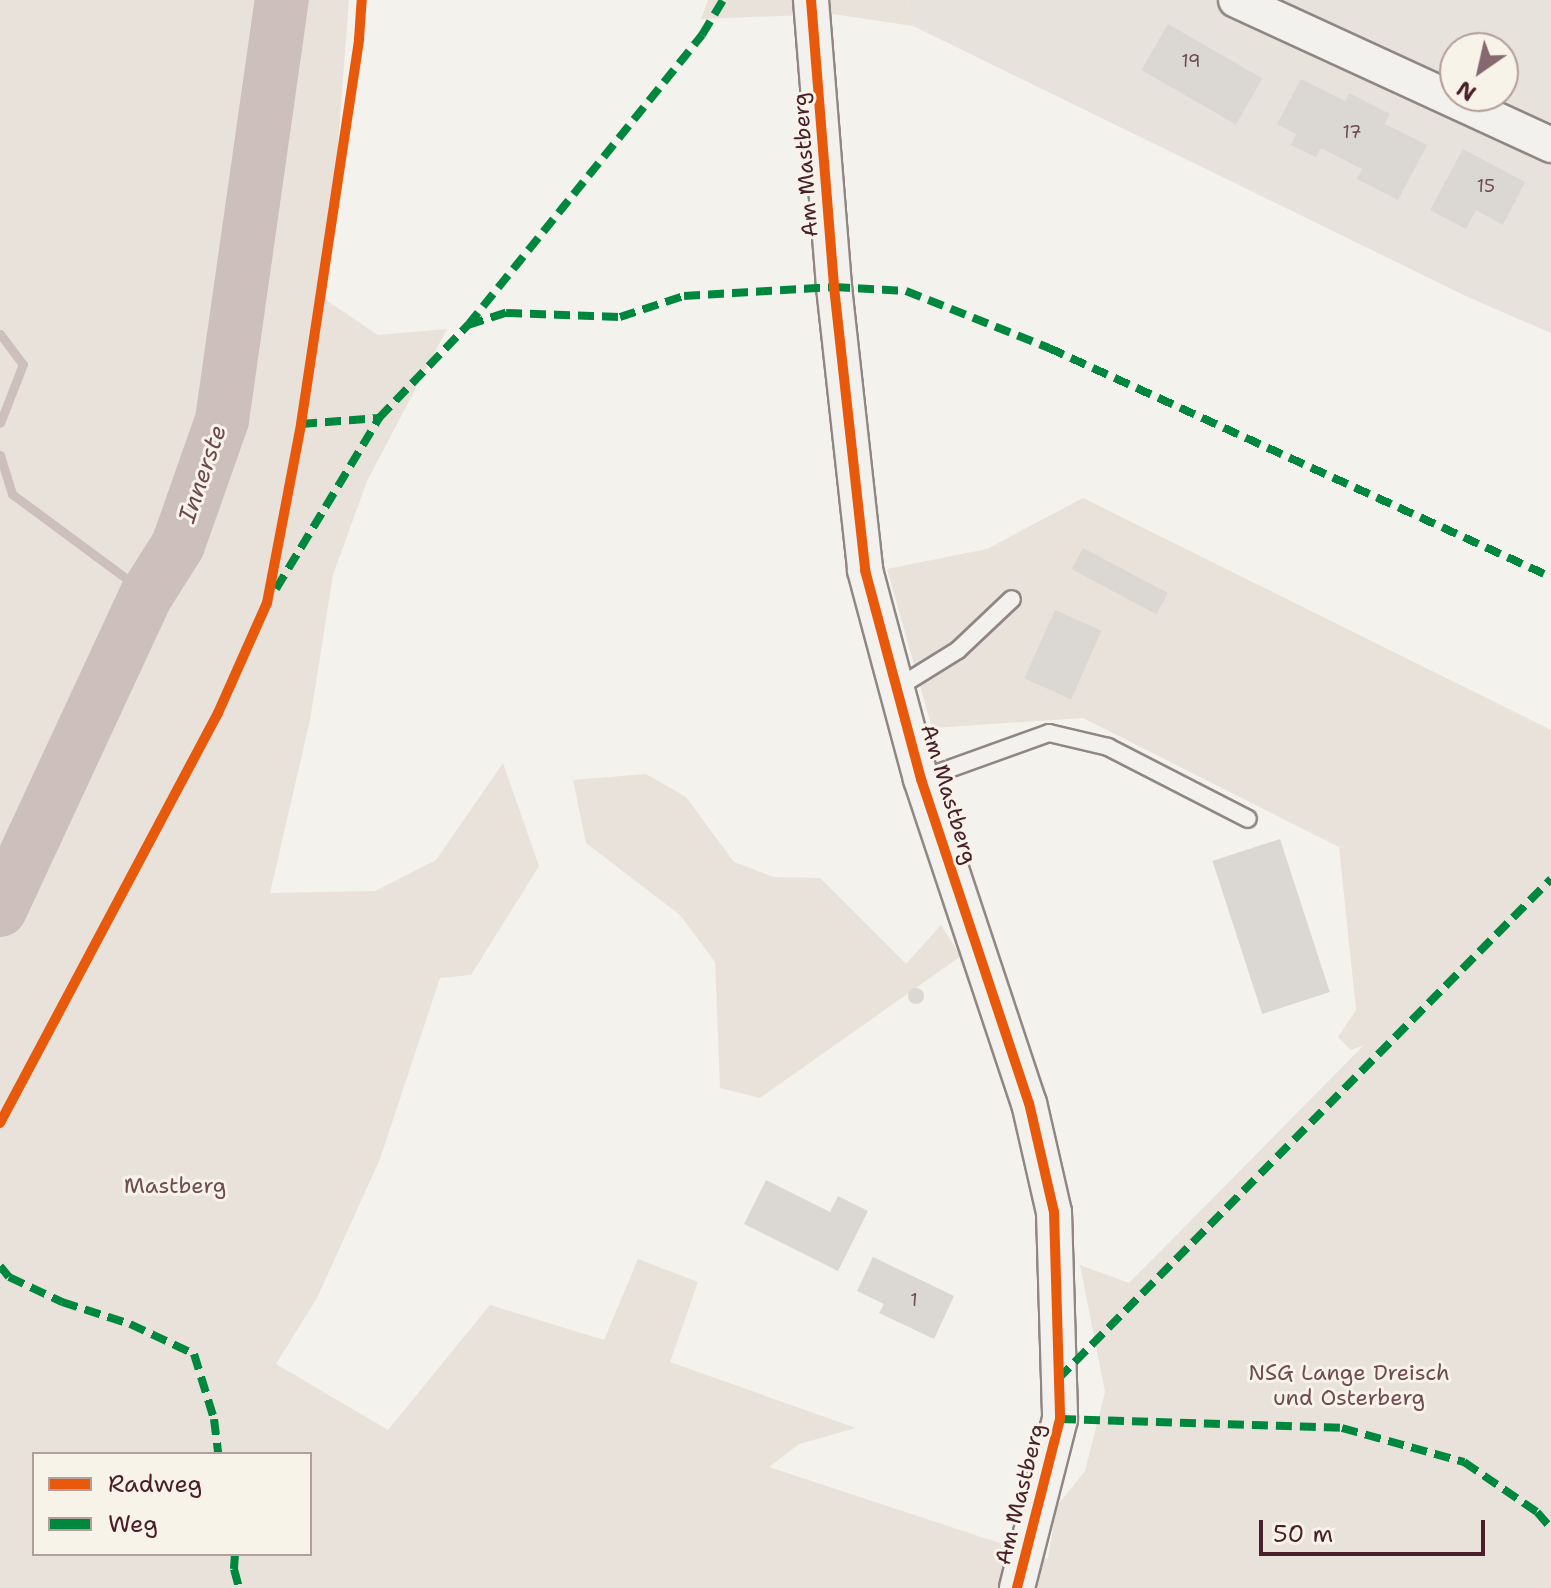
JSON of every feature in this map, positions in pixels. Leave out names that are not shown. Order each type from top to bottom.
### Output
[{"type":"street","name":"Am Mastberg","points":[[811,0],[834,287],[865,570],[921,779],[1029,1103],[1054,1212],[1060,1419],[1017,1588]]},
{"type":"street","points":[[1236,0],[1551,145]]},
{"type":"lane","points":[[897,688],[958,650],[1012,599]]},
{"type":"lane","points":[[921,779],[1049,733],[1108,747],[1248,819]]},
{"type":"shaded area","points":[[907,0],[1551,0],[1551,333],[1470,298],[913,26]]},
{"type":"green space","points":[[0,0],[349,0],[326,300],[378,335],[447,329],[367,481],[333,575],[310,720],[270,893],[375,891],[436,860],[503,763],[539,866],[471,975],[440,978],[380,1159],[317,1298],[276,1364],[388,1430],[490,1305],[604,1340],[638,1259],[698,1282],[670,1362],[856,1428],[799,1444],[769,1467],[1048,1559],[1057,1506],[1085,1471],[1105,1392],[1080,1265],[1129,1283],[1364,1045],[1351,1050],[1338,1037],[1356,1010],[1339,847],[1083,718],[932,728],[887,569],[987,549],[1083,498],[1551,730],[1551,1588],[0,1588]]},
{"type":"green space","points":[[708,0],[907,0],[913,26],[833,14],[701,19]]},
{"type":"green space","points":[[646,774],[686,797],[734,862],[774,877],[820,878],[906,964],[941,925],[961,956],[760,1098],[720,1088],[715,962],[680,915],[586,843],[573,780]]},
{"type":"building","points":[[1168,24],[1262,78],[1236,124],[1142,70]]},
{"type":"building","points":[[1301,79],[1345,101],[1349,93],[1390,114],[1385,124],[1427,145],[1398,200],[1357,179],[1362,169],[1321,148],[1316,157],[1291,145],[1296,134],[1277,124]]},
{"type":"building","points":[[1463,149],[1525,182],[1503,225],[1476,210],[1466,229],[1430,210]]},
{"type":"building","points":[[1083,548],[1168,593],[1156,614],[1072,569]]},
{"type":"building","points":[[1055,610],[1102,631],[1071,699],[1024,679]]},
{"type":"building","points":[[1280,839],[1330,992],[1262,1014],[1212,861]]},
{"type":"building","points":[[916,988],[922,990],[922,1002],[916,1004],[910,1002],[908,996],[910,990]]},
{"type":"building","points":[[766,1180],[830,1212],[838,1196],[868,1211],[838,1271],[744,1224]]},
{"type":"building","points":[[873,1257],[954,1296],[934,1339],[879,1313],[884,1304],[857,1291]]},
{"type":"waterway","name":"Innerste","points":[[0,910],[147,594],[178,545],[222,420],[282,0]]},
{"type":"waterway","points":[[0,334],[23,364],[0,423]]},
{"type":"waterway","points":[[0,455],[12,494],[147,594]]},
{"type":"marked path","points":[[276,589],[379,418],[468,325],[702,35],[723,0]]},
{"type":"marked path","points":[[468,325],[506,313],[620,317],[684,296],[834,287],[906,291],[1049,348],[1551,577]]},
{"type":"marked path","points":[[301,424],[379,418]]},
{"type":"marked path","points":[[1058,1379],[1551,879]]},
{"type":"marked path","points":[[0,1266],[9,1277],[62,1302],[130,1324],[194,1354],[214,1419],[218,1452]]},
{"type":"marked path","points":[[1060,1419],[1342,1428],[1464,1462],[1537,1512],[1551,1528]]},
{"type":"marked path","points":[[235,1556],[234,1569],[239,1588]]},
{"type":"cycle path","points":[[0,1123],[218,713],[267,603],[301,424],[359,39],[362,0]]},
{"type":"cycle path","points":[[811,0],[834,287],[865,570],[921,779],[1029,1103],[1054,1212],[1060,1419],[1017,1588]]},
{"type":"park label","name":"Mastberg","points":[[175,1186]]},
{"type":"park label","name":"NSG Lange Dreisch und Osterberg","points":[[1349,1384]]}]
